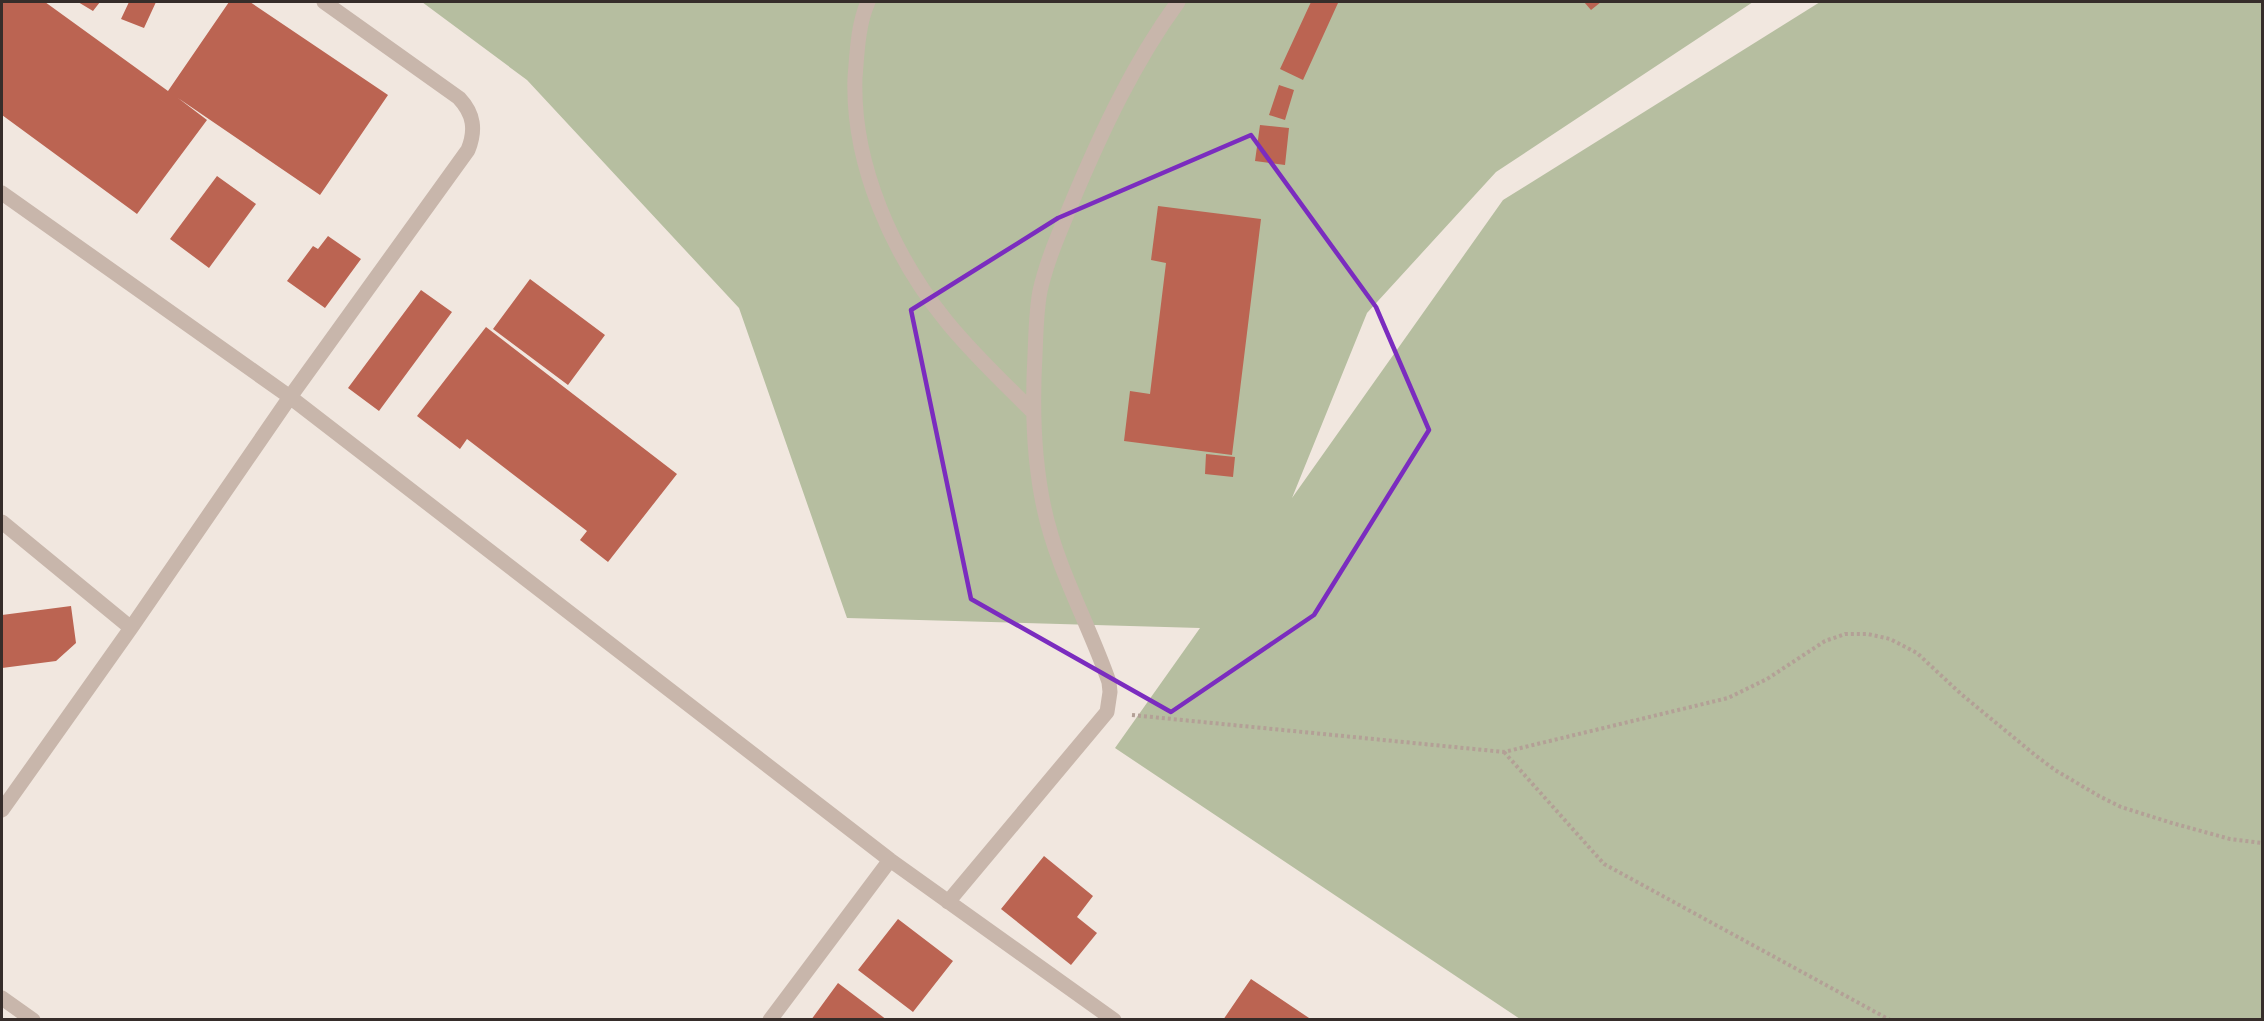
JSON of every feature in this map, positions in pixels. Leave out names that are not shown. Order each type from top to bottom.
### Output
[{"type":"lane","points":[[2,810],[290,397],[468,150],[473,131],[469,111],[459,98],[324,2]]},
{"type":"lane","points":[[868,2],[856,57],[855,93],[860,139],[876,197],[903,256],[945,320],[970,349],[1032,411]]},
{"type":"lane","points":[[948,902],[1107,712],[1109,682],[1056,548],[1044,509],[1032,411],[1037,313],[1039,294],[1052,248],[1093,151],[1133,75],[1178,2]]},
{"type":"lane","points":[[2,193],[290,397],[890,860],[1114,1020]]},
{"type":"lane","points":[[2,522],[131,628]]},
{"type":"lane","points":[[770,1020],[890,860]]},
{"type":"lane","points":[[2,998],[33,1020]]},
{"type":"path","points":[[1107,712],[1504,752],[1728,698],[1767,679],[1825,641],[1845,634],[1868,634],[1890,639],[1917,653],[1961,694],[2035,755],[2098,796],[2121,807],[2172,824],[2262,843]]},
{"type":"path","points":[[1504,752],[1604,864],[1890,1020]]},
{"type":"highlighted area","points":[[1251,135],[1376,307],[1429,430],[1314,615],[1171,712],[971,599],[911,310],[1058,218]]},
{"type":"green space","points":[[422,2],[1753,2],[1496,172],[1367,313],[1292,498],[1503,200],[1820,2],[2262,2],[2262,1019],[1520,1019],[1115,748],[1200,628],[847,618],[739,308],[527,80]]},
{"type":"building","points":[[2,2],[45,2],[168,91],[229,2],[250,2],[388,95],[320,195],[178,98],[207,120],[137,214],[2,115]]},
{"type":"building","points":[[78,2],[100,2],[93,11]]},
{"type":"building","points":[[129,2],[156,2],[144,28],[121,19]]},
{"type":"building","points":[[1311,2],[1338,3],[1303,80],[1280,69]]},
{"type":"building","points":[[1584,2],[1601,2],[1591,10]]},
{"type":"building","points":[[1279,85],[1294,90],[1285,120],[1269,115]]},
{"type":"building","points":[[1260,125],[1289,128],[1285,165],[1255,161]]},
{"type":"building","points":[[217,176],[256,204],[209,268],[170,239]]},
{"type":"building","points":[[1158,206],[1261,219],[1232,455],[1124,441],[1130,391],[1150,394],[1166,263],[1151,260]]},
{"type":"building","points":[[328,236],[361,259],[325,308],[287,281],[313,246],[318,249]]},
{"type":"building","points":[[530,279],[605,335],[568,385],[493,329]]},
{"type":"building","points":[[421,290],[452,312],[379,411],[348,388]]},
{"type":"building","points":[[486,327],[677,474],[608,562],[580,540],[587,531],[467,439],[460,449],[417,416]]},
{"type":"building","points":[[1206,454],[1235,457],[1233,477],[1205,474]]},
{"type":"building","points":[[71,606],[76,643],[56,661],[2,668],[2,615]]},
{"type":"building","points":[[1044,856],[1093,896],[1077,917],[1097,933],[1071,965],[1001,909]]},
{"type":"building","points":[[898,919],[953,961],[913,1012],[858,970]]},
{"type":"building","points":[[1251,979],[1312,1020],[1223,1020]]},
{"type":"building","points":[[838,983],[887,1020],[811,1020]]}]
